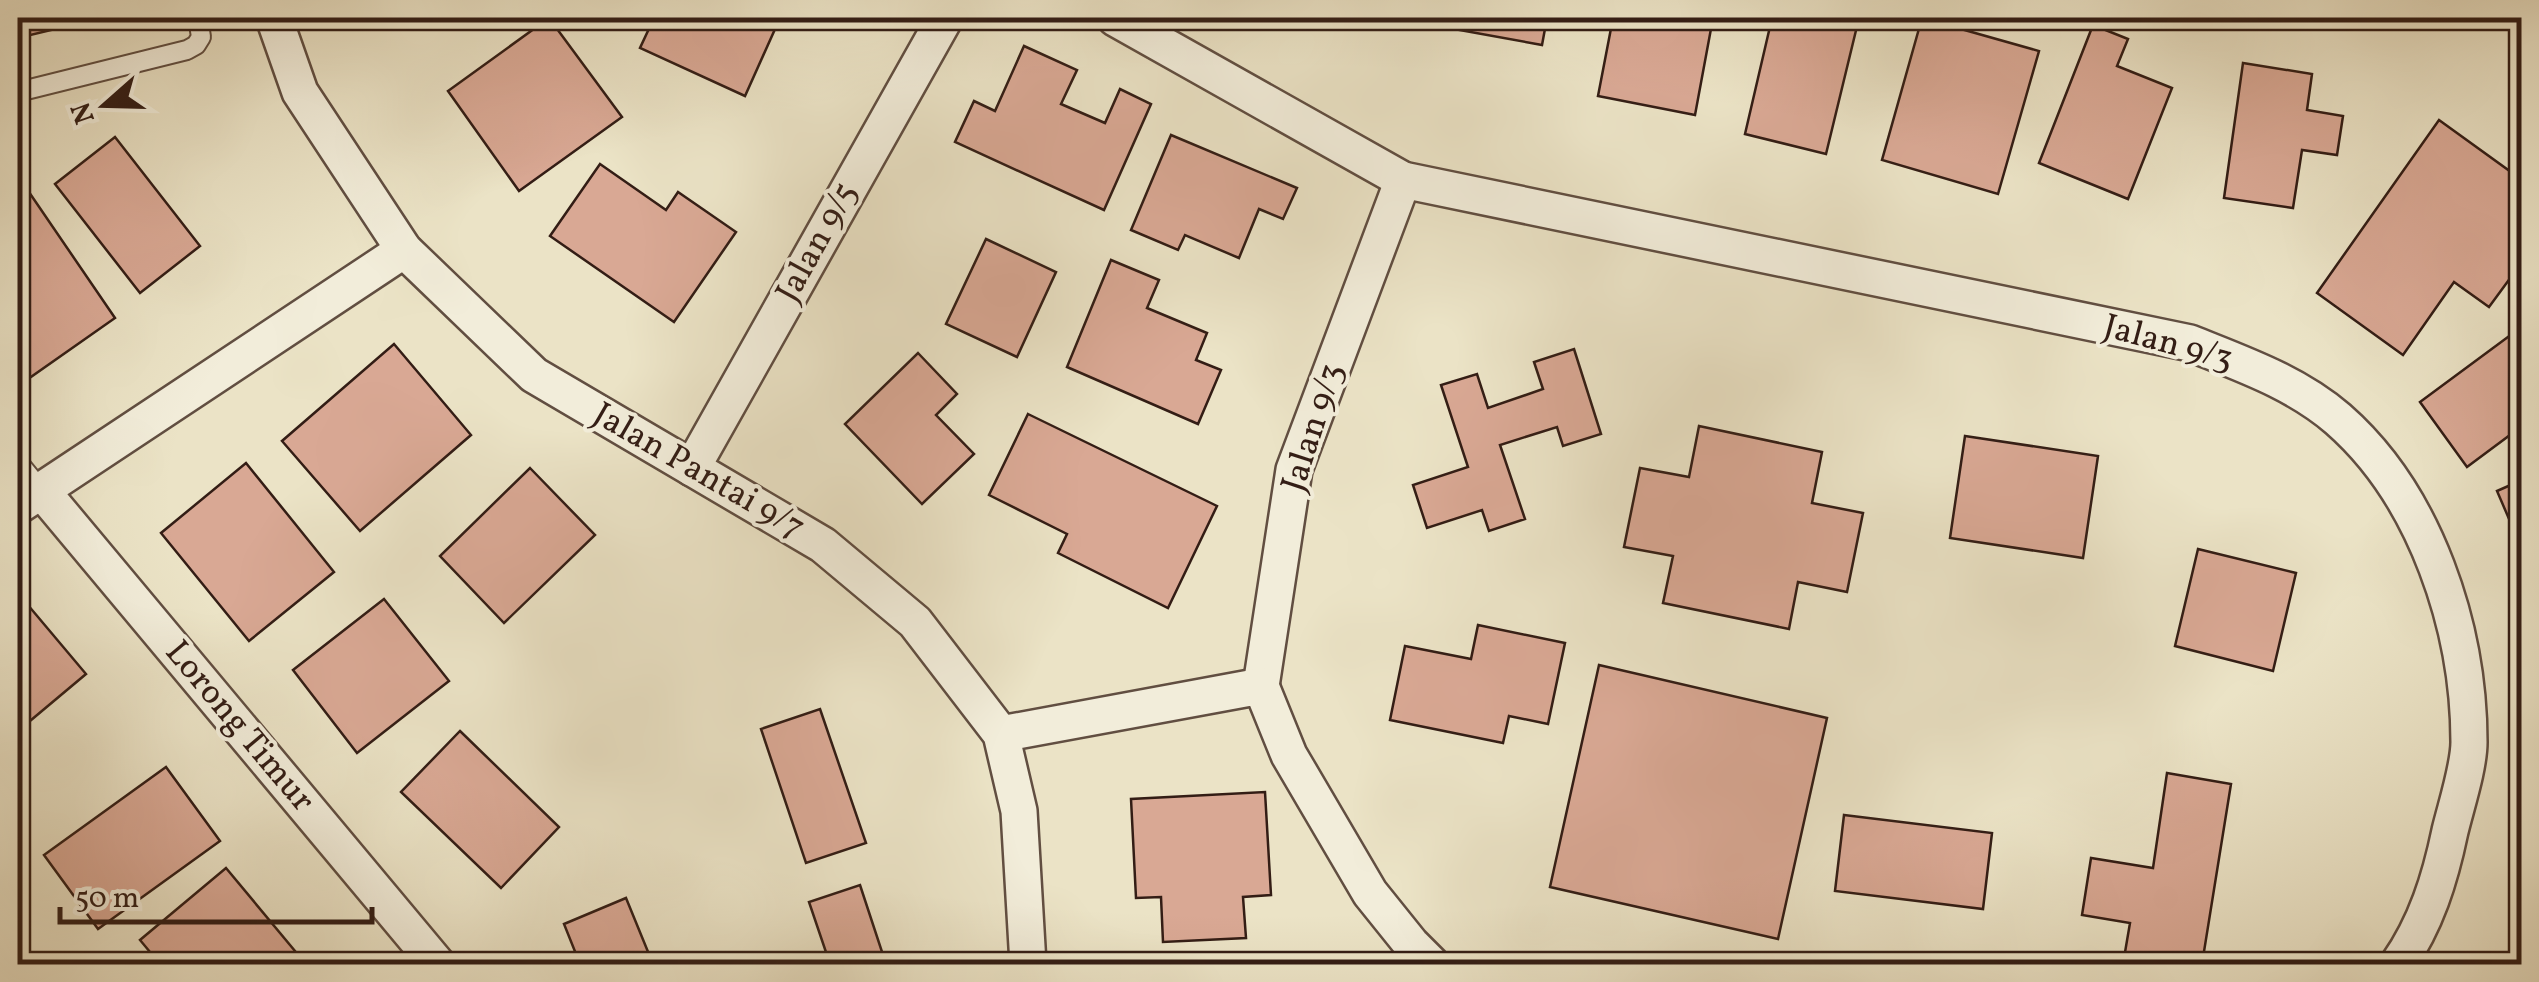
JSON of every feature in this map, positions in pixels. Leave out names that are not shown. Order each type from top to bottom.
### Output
[{"type":"street","name":"Jalan Pantai 9/7","points":[[274,18],[300,92],[404,250],[534,376],[823,545],[915,622],[1001,734],[1019,812],[1028,964]]},
{"type":"street","name":"Jalan 9/3","points":[[1115,18],[1403,180],[2190,343],[2280,378],[2338,418],[2387,471],[2426,541],[2463,658],[2469,746],[2438,885],[2413,943],[2398,964]]},
{"type":"street","name":"Jalan 9/5","points":[[692,468],[932,22]]},
{"type":"street","name":"Jalan 9/3","points":[[1260,686],[1294,470],[1403,180]]},
{"type":"street","points":[[29,498],[404,250]]},
{"type":"street","name":"Lorong Timur","points":[[29,498],[438,964]]},
{"type":"street","points":[[1001,734],[1260,686],[1289,755],[1370,893],[1432,964]]},
{"type":"lane","points":[[18,92],[188,50],[201,36],[198,18]]},
{"type":"lane","points":[[18,462],[29,498]]},
{"type":"building","points":[[18,18],[101,18],[18,38]]},
{"type":"building","points":[[549,18],[622,117],[519,191],[448,91]]},
{"type":"building","points":[[654,18],[780,18],[745,96],[640,48]]},
{"type":"building","points":[[1456,18],[1547,18],[1542,45],[1454,29]]},
{"type":"building","points":[[1613,18],[1713,18],[1695,115],[1598,96]]},
{"type":"building","points":[[1772,18],[1859,18],[1826,154],[1745,134]]},
{"type":"building","points":[[1922,18],[2039,51],[1998,194],[1882,160]]},
{"type":"building","points":[[2093,25],[2128,39],[2117,66],[2172,88],[2128,199],[2039,163]]},
{"type":"building","points":[[1024,46],[1077,70],[1061,104],[1105,123],[1120,89],[1151,104],[1104,210],[955,142],[974,101],[995,111]]},
{"type":"building","points":[[2243,63],[2312,74],[2307,110],[2343,116],[2337,155],[2302,150],[2293,208],[2224,198]]},
{"type":"building","points":[[2439,120],[2522,180],[2522,262],[2489,307],[2454,282],[2403,355],[2317,293]]},
{"type":"building","points":[[1171,135],[1297,188],[1283,219],[1259,209],[1239,258],[1185,235],[1178,250],[1131,230]]},
{"type":"building","points":[[115,137],[200,246],[140,293],[55,184]]},
{"type":"building","points":[[600,164],[666,210],[678,192],[736,232],[674,322],[550,236]]},
{"type":"building","points":[[18,176],[115,318],[18,386]]},
{"type":"building","points":[[986,239],[1056,272],[1017,357],[946,324]]},
{"type":"building","points":[[1111,260],[1159,280],[1147,308],[1207,333],[1196,360],[1221,370],[1198,424],[1067,367]]},
{"type":"building","points":[[2512,334],[2522,347],[2522,426],[2467,467],[2420,402]]},
{"type":"building","points":[[394,344],[471,435],[360,531],[282,441]]},
{"type":"building","points":[[1574,349],[1601,434],[1563,446],[1557,427],[1500,445],[1525,519],[1489,531],[1482,510],[1427,528],[1413,485],[1468,467],[1441,385],[1477,374],[1488,408],[1543,389],[1534,362]]},
{"type":"building","points":[[918,353],[957,394],[936,415],[974,454],[922,504],[845,424]]},
{"type":"building","points":[[1028,414],[1217,506],[1168,608],[1058,553],[1067,534],[989,495]]},
{"type":"building","points":[[1699,426],[1822,452],[1812,503],[1863,513],[1847,592],[1798,582],[1789,629],[1663,603],[1673,556],[1624,547],[1640,468],[1689,477]]},
{"type":"building","points":[[1965,436],[2098,456],[2083,558],[1950,538]]},
{"type":"building","points":[[246,463],[334,572],[249,641],[161,533]]},
{"type":"building","points":[[530,468],[595,535],[504,623],[440,556]]},
{"type":"building","points":[[2522,480],[2522,549],[2497,491]]},
{"type":"building","points":[[2198,549],[2296,573],[2273,671],[2175,646]]},
{"type":"building","points":[[22,598],[86,674],[18,731],[18,602]]},
{"type":"building","points":[[384,599],[449,681],[357,753],[293,670]]},
{"type":"building","points":[[1478,625],[1565,643],[1548,724],[1509,716],[1503,743],[1390,720],[1405,646],[1471,659]]},
{"type":"building","points":[[1599,665],[1827,718],[1778,939],[1550,887]]},
{"type":"building","points":[[820,709],[866,843],[806,863],[761,729]]},
{"type":"building","points":[[460,731],[559,827],[501,888],[401,792]]},
{"type":"building","points":[[166,767],[220,841],[98,929],[44,855]]},
{"type":"building","points":[[2167,773],[2231,784],[2202,964],[2123,964],[2130,923],[2082,915],[2091,858],[2153,868]]},
{"type":"building","points":[[1265,792],[1271,895],[1243,897],[1246,938],[1163,942],[1161,897],[1136,898],[1131,799]]},
{"type":"building","points":[[1844,815],[1992,833],[1983,909],[1835,891]]},
{"type":"building","points":[[226,868],[305,963],[160,964],[140,940]]},
{"type":"building","points":[[860,885],[886,964],[830,964],[809,902]]},
{"type":"building","points":[[626,898],[653,964],[580,964],[564,924]]}]
